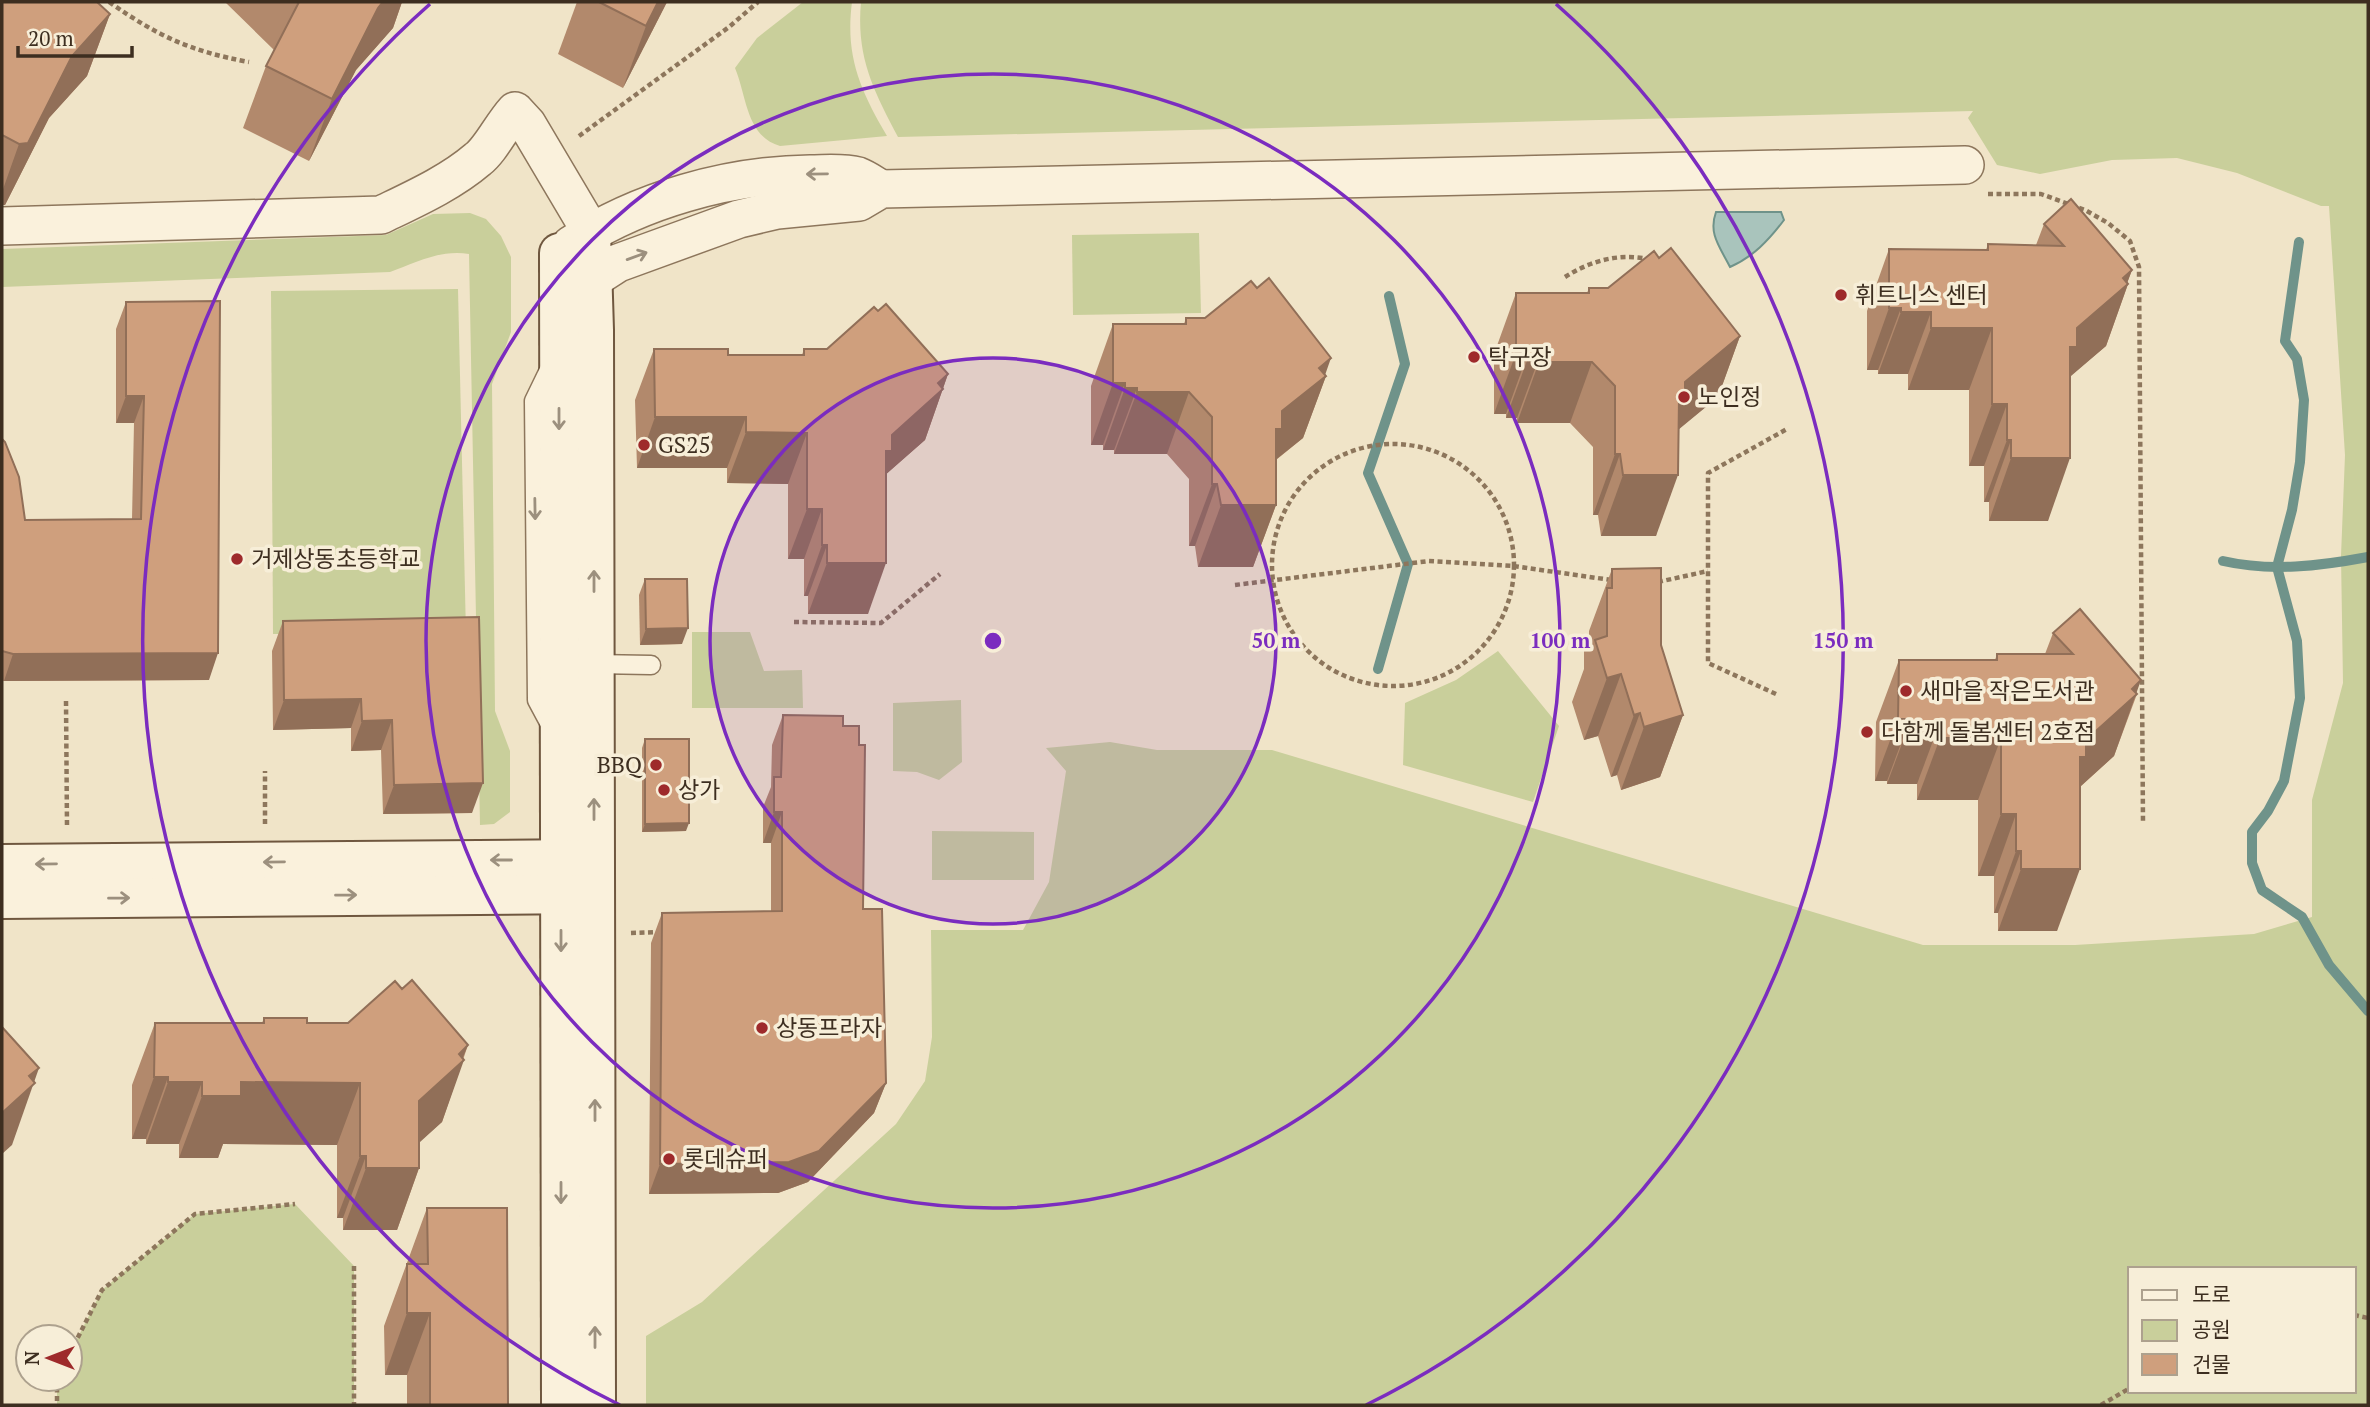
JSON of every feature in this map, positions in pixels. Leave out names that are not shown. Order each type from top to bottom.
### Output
[{"type":"street","points":[[2,226],[382,215],[428,192],[480,158],[508,119]]},
{"type":"street","points":[[508,119],[527,124],[591,232],[593,276],[594,664],[578,876],[561,1405]]},
{"type":"street","points":[[508,119],[512,138],[554,212],[559,253],[561,746],[578,876],[596,1405]]},
{"type":"street","points":[[559,253],[591,232],[652,205],[733,181],[764,175],[858,176],[881,189],[1972,180]]},
{"type":"street","points":[[558,303],[593,276],[618,263],[739,219],[777,209],[859,202],[881,189]]},
{"type":"street","points":[[2,864],[578,876]]},
{"type":"street","points":[[2,899],[578,876]]},
{"type":"lane","points":[[594,664],[651,665]]},
{"type":"path","points":[[109,2],[159,35],[182,46],[249,62]]},
{"type":"path","points":[[578,137],[729,27],[758,2]]},
{"type":"path","points":[[1972,180],[2042,194],[2085,210],[2108,223],[2130,241],[2139,267],[2143,823]]},
{"type":"path","points":[[1565,277],[1597,261],[1618,257],[1652,260]]},
{"type":"path","points":[[1776,694],[1708,663],[1708,473],[1787,429]]},
{"type":"path","points":[[1390,443],[1431,449],[1467,468],[1494,499],[1511,537],[1513,566],[1513,578],[1503,615],[1482,648],[1451,672],[1414,685],[1376,686],[1339,674],[1306,651],[1284,620],[1272,582],[1273,541],[1288,502],[1315,471],[1350,451],[1390,443]]},
{"type":"path","points":[[1235,585],[1424,561],[1513,566],[1618,581]]},
{"type":"path","points":[[1644,584],[1708,571]]},
{"type":"path","points":[[794,622],[881,623],[940,574]]},
{"type":"path","points":[[66,701],[67,831]]},
{"type":"path","points":[[265,771],[265,831]]},
{"type":"path","points":[[631,933],[672,932]]},
{"type":"path","points":[[84,1325],[102,1290],[195,1214],[295,1204]]},
{"type":"path","points":[[354,1266],[354,1405]]},
{"type":"path","points":[[2101,1405],[2128,1389]]},
{"type":"green space","points":[[803,2],[852,2],[851,39],[857,72],[869,103],[887,136],[780,146],[760,134],[754,125],[735,68],[757,38]]},
{"type":"green space","points":[[861,2],[2368,2],[2368,1405],[646,1405],[646,1336],[702,1302],[896,1124],[925,1081],[932,1037],[931,930],[1023,930],[1049,882],[1066,771],[1046,748],[1110,742],[1157,750],[1272,750],[1923,945],[2075,945],[2254,934],[2312,917],[2312,800],[2343,683],[2341,556],[2345,455],[2329,206],[2321,206],[2237,173],[2177,158],[2112,160],[2040,174],[1997,165],[1968,118],[1973,111],[898,137],[874,88],[861,39]]},
{"type":"green space","points":[[470,213],[486,219],[501,236],[511,257],[511,332],[492,384],[495,711],[510,751],[510,812],[494,824],[480,825],[469,254],[438,255],[390,272],[2,287],[2,249],[386,235],[433,214]]},
{"type":"green space","points":[[1199,233],[1201,313],[1073,315],[1072,235]]},
{"type":"green space","points":[[458,289],[466,634],[273,634],[271,291]]},
{"type":"green space","points":[[692,632],[750,632],[764,671],[802,670],[803,708],[692,708]]},
{"type":"green space","points":[[1498,651],[1559,726],[1533,802],[1403,765],[1405,703],[1456,680]]},
{"type":"green space","points":[[961,700],[962,762],[939,780],[917,772],[893,771],[893,703]]},
{"type":"green space","points":[[932,831],[1034,832],[1034,880],[932,880]]},
{"type":"green space","points":[[295,1204],[354,1266],[354,1405],[57,1405],[57,1393],[84,1393],[84,1325],[102,1290],[195,1214]]},
{"type":"water","points":[[1716,212],[1781,212],[1784,220],[1760,247],[1730,267],[1714,234]]},
{"type":"building","points":[[2,2],[97,2],[110,14],[72,56],[28,143],[19,144],[2,135]]},
{"type":"building","points":[[299,2],[383,2],[332,99],[266,66]]},
{"type":"building","points":[[599,2],[658,2],[646,26]]},
{"type":"building","points":[[2071,199],[2132,270],[2123,278],[2128,284],[2077,328],[2077,347],[2070,347],[2070,458],[2011,458],[2011,440],[2007,440],[2007,404],[1992,404],[1992,328],[1931,328],[1931,312],[1901,312],[1901,308],[1889,308],[1889,249],[1988,250],[1988,244],[2064,246],[2044,224]]},
{"type":"building","points":[[1671,248],[1740,336],[1685,382],[1685,399],[1679,399],[1678,475],[1623,475],[1620,454],[1615,454],[1615,386],[1592,362],[1539,362],[1539,358],[1528,358],[1528,353],[1516,353],[1516,293],[1589,293],[1589,288],[1608,288],[1654,251],[1659,258]]},
{"type":"building","points":[[1269,278],[1331,358],[1319,368],[1326,376],[1282,411],[1282,429],[1276,429],[1276,505],[1221,505],[1217,484],[1212,484],[1212,417],[1189,392],[1137,392],[1137,388],[1125,388],[1125,383],[1113,383],[1113,324],[1186,324],[1186,318],[1205,318],[1251,281],[1257,288]]},
{"type":"building","points":[[220,301],[218,653],[13,654],[2,651],[2,439],[19,477],[25,520],[141,519],[144,396],[126,396],[126,302]]},
{"type":"building","points":[[886,304],[948,374],[938,383],[943,389],[892,435],[892,451],[886,451],[886,563],[827,563],[827,545],[822,545],[822,509],[807,509],[807,433],[746,432],[746,417],[655,417],[654,349],[728,349],[728,355],[804,355],[804,349],[827,349],[874,307],[878,311]]},
{"type":"building","points":[[1661,568],[1661,645],[1683,715],[1644,727],[1640,713],[1634,715],[1621,674],[1607,678],[1595,640],[1607,636],[1607,588],[1612,588],[1612,569]]},
{"type":"building","points":[[645,579],[687,579],[688,628],[646,629]]},
{"type":"building","points":[[2080,609],[2141,680],[2132,689],[2137,694],[2086,740],[2086,757],[2080,757],[2080,869],[2021,869],[2021,851],[2016,851],[2016,814],[2001,814],[2001,738],[1940,738],[1940,722],[1910,722],[1910,719],[1898,719],[1899,660],[1997,660],[1997,654],[2073,654],[2053,633]]},
{"type":"building","points":[[479,617],[483,783],[394,785],[392,720],[362,721],[361,699],[284,700],[283,621]]},
{"type":"building","name":"상동프라자","points":[[783,715],[843,716],[843,726],[859,726],[859,745],[865,745],[863,909],[882,909],[886,1083],[819,1151],[789,1162],[660,1164],[662,913],[782,911],[782,812],[774,812],[774,777],[781,777]]},
{"type":"building","name":"상가","points":[[645,739],[689,739],[689,823],[645,824]]},
{"type":"building","points":[[412,980],[468,1045],[459,1054],[464,1060],[419,1101],[419,1168],[366,1168],[366,1156],[360,1156],[360,1083],[241,1082],[241,1096],[202,1096],[202,1082],[168,1082],[168,1077],[154,1077],[155,1023],[264,1023],[264,1018],[307,1018],[307,1023],[348,1023],[395,981],[402,989]]},
{"type":"building","points":[[2,1027],[39,1068],[29,1076],[35,1083],[2,1113]]},
{"type":"building","points":[[427,1208],[507,1208],[508,1405],[430,1405],[430,1313],[407,1313],[407,1264],[428,1264]]},
{"type":"waterway","points":[[2299,242],[2285,341],[2297,359],[2304,400],[2300,462],[2292,510],[2277,567],[2297,641],[2300,698],[2284,781],[2268,811],[2252,832],[2252,863],[2262,890],[2302,917],[2329,965],[2368,1011]]},
{"type":"waterway","points":[[1378,669],[1408,564],[1368,473],[1405,364],[1389,296]]},
{"type":"waterway","points":[[2223,561],[2277,567],[2368,557]]},
{"type":"place","name":"휘트니스 센터","points":[[1841,295]]},
{"type":"place","name":"탁구장","points":[[1474,357]]},
{"type":"place","name":"노인정","points":[[1684,397]]},
{"type":"place","name":"GS25","points":[[644,445]]},
{"type":"place","name":"거제상동초등학교","points":[[237,559]]},
{"type":"place","name":"새마을 작은도서관","points":[[1906,691]]},
{"type":"place","name":"다함께 돌봄센터 2호점","points":[[1867,732]]},
{"type":"place","name":"BBQ","points":[[656,765]]},
{"type":"place","name":"상가","points":[[664,790]]},
{"type":"place","name":"상동프라자","points":[[762,1028]]},
{"type":"place","name":"롯데슈퍼","points":[[669,1159]]}]
